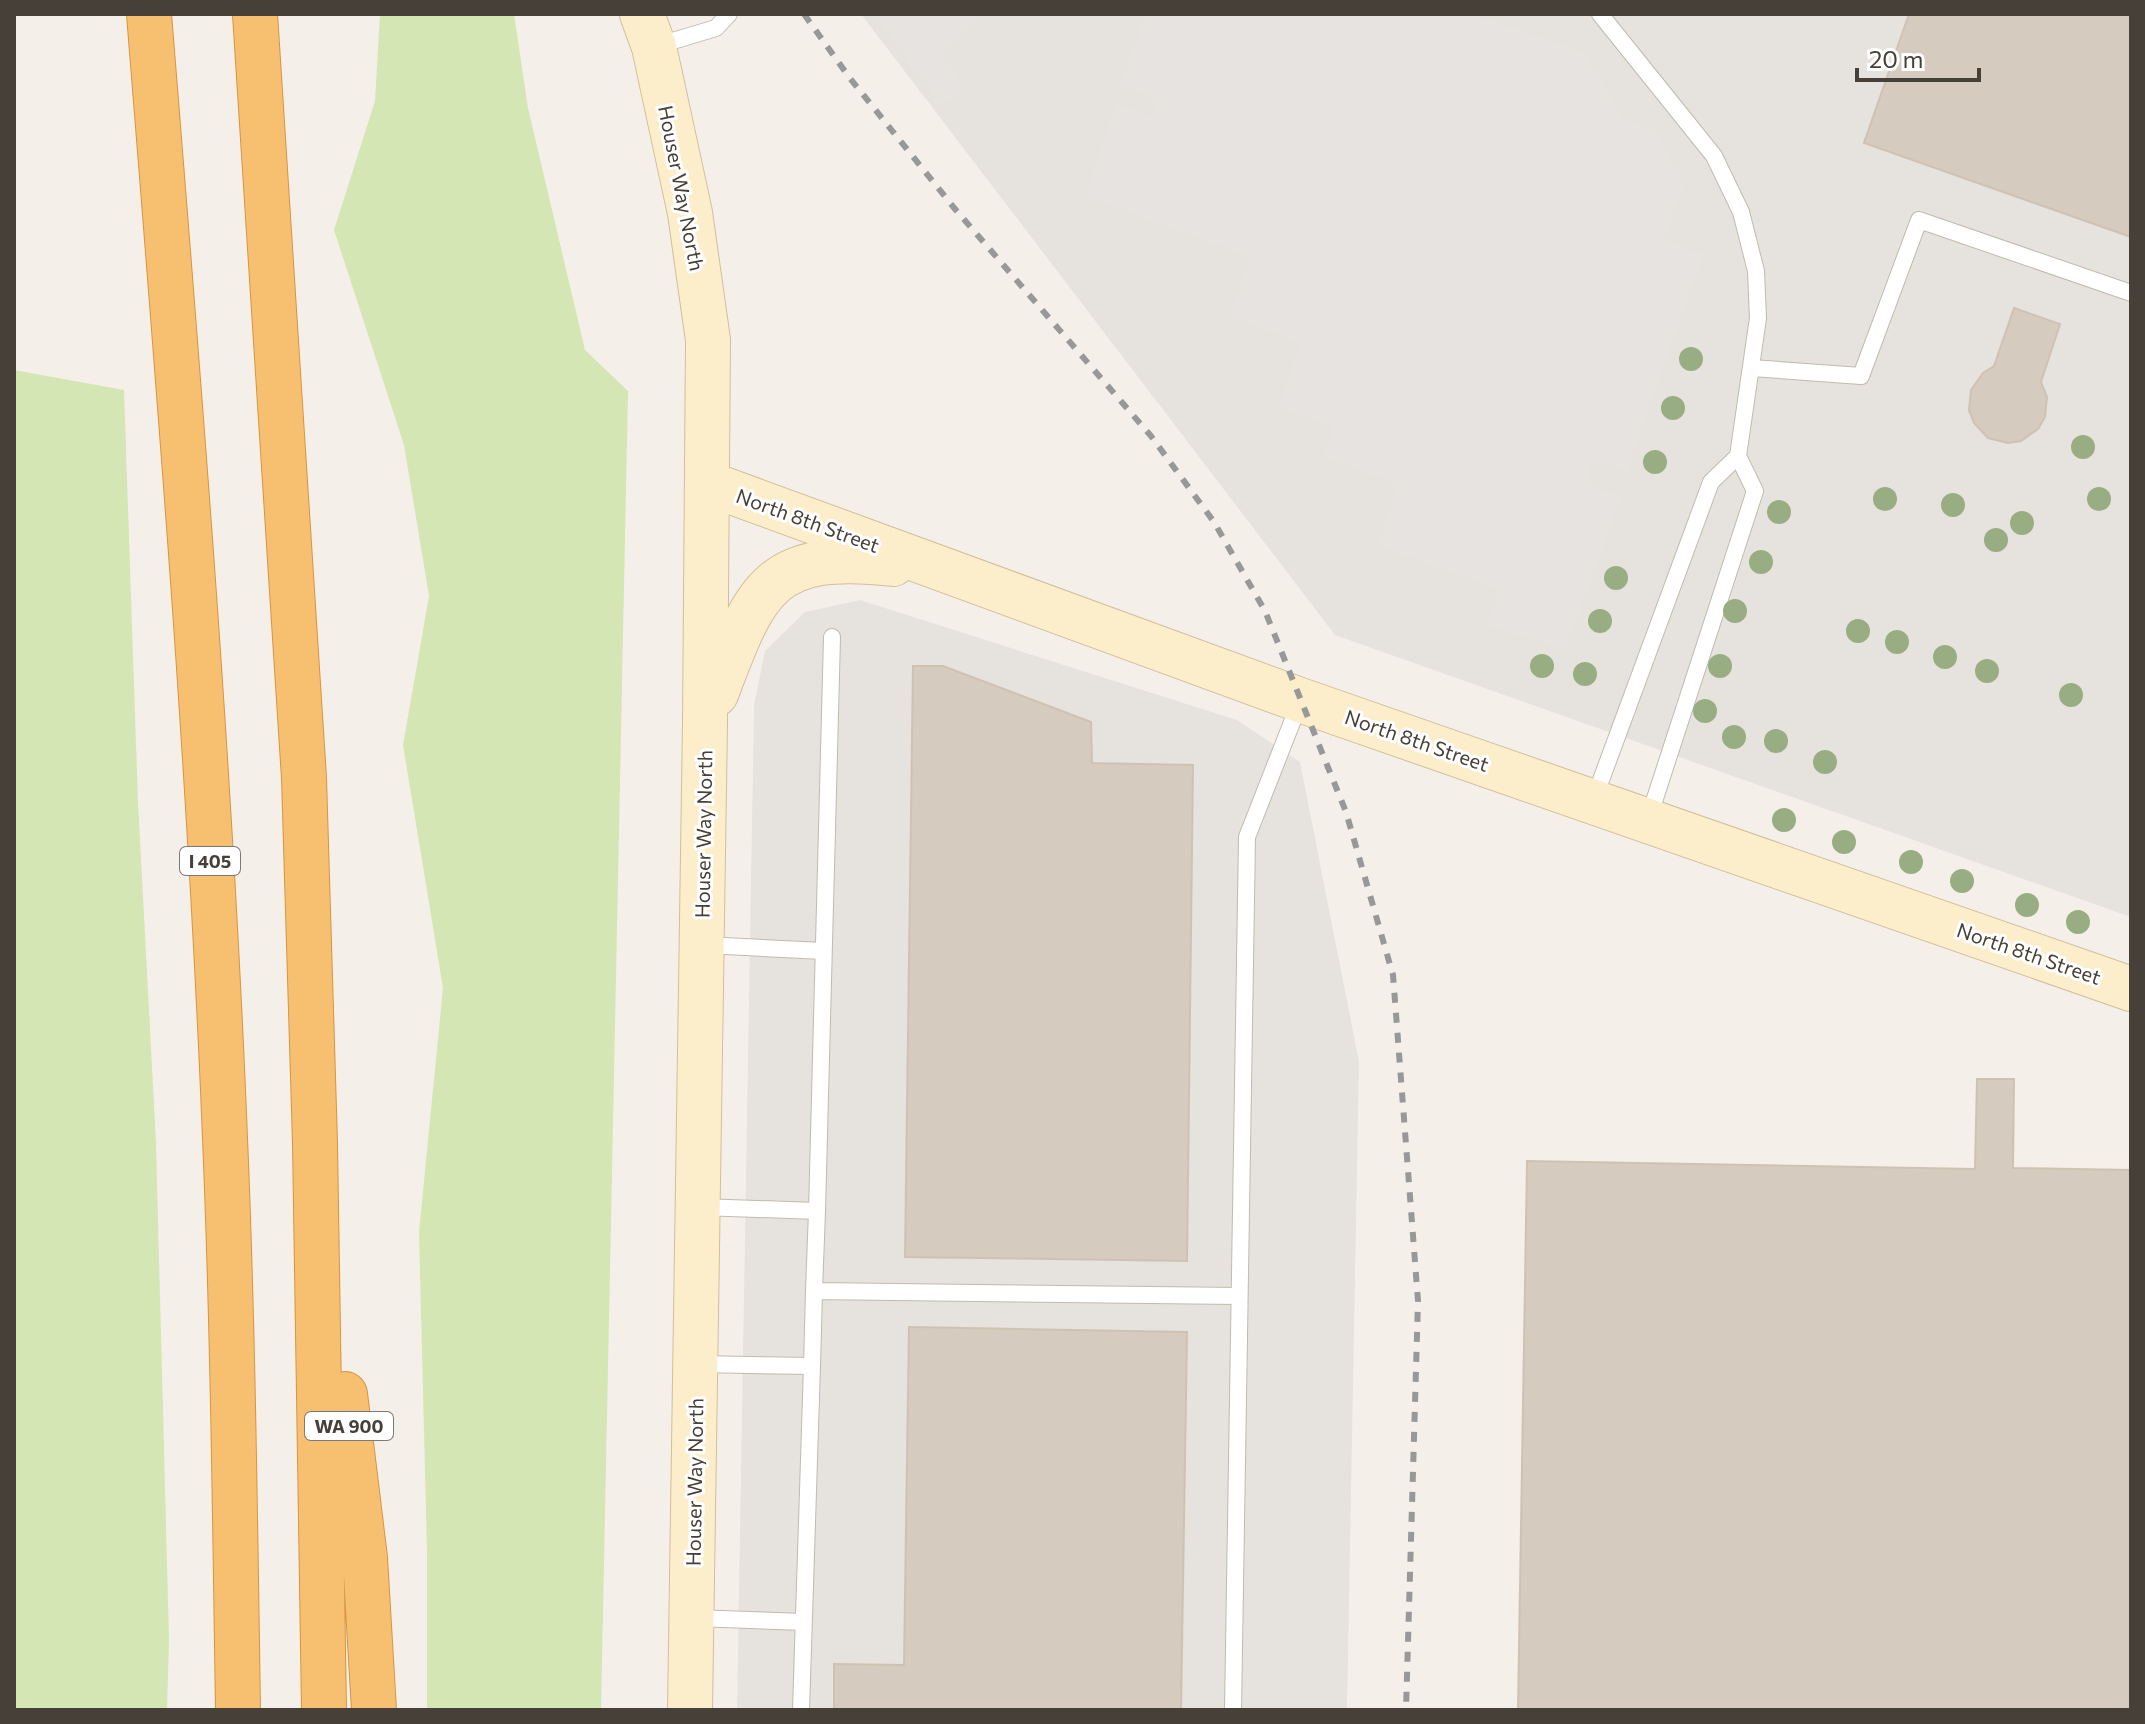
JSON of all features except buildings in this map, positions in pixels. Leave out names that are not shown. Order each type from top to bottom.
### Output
[{"type":"highway","name":"I 405","points":[[149,14],[192,554],[225,1135],[234,1425],[238,1710]]},
{"type":"highway","points":[[255,14],[304,778],[315,1143],[324,1710]]},
{"type":"highway","name":"WA 900","points":[[315,1143],[365,1558],[374,1710]]},
{"type":"street","name":"Houser Way North","points":[[648,30],[690,213],[708,340],[690,1710]]},
{"type":"street","name":"North 8th Street","points":[[707,483],[1300,700],[2131,989]]},
{"type":"street","points":[[705,722],[741,627],[758,598],[777,579],[814,562],[861,561],[946,570]]},
{"type":"lane","name":"Houser Way North","points":[[648,30],[716,28],[729,14]]},
{"type":"lane","points":[[1600,14],[1714,156],[1741,212],[1756,271],[1758,318],[1738,456],[1755,491],[1648,821]]},
{"type":"lane","points":[[1752,368],[1861,376],[1919,220],[2131,293]]},
{"type":"lane","points":[[1593,802],[1711,482],[1738,456]]},
{"type":"lane","points":[[801,1710],[832,637]]},
{"type":"lane","points":[[1233,1710],[1247,837],[1300,700]]},
{"type":"lane","points":[[701,945],[823,951]]},
{"type":"lane","points":[[698,1206],[817,1211]]},
{"type":"lane","points":[[814,1291],[1239,1296]]},
{"type":"lane","points":[[696,1364],[812,1366]]},
{"type":"lane","points":[[692,1618],[804,1622]]},
{"type":"shaded area","points":[[861,14],[2131,14],[2131,917],[1335,635]]},
{"type":"shaded area","points":[[874,14],[983,14],[943,54],[964,89],[942,106]]},
{"type":"shaded area","points":[[1146,14],[1473,14],[1585,53],[1623,120],[1656,130],[1684,183],[1663,240],[1703,254],[1627,471],[1595,461],[1587,469],[1589,484],[1621,497],[1565,650],[1487,625],[1499,589],[1378,546],[1398,485],[1324,456],[1333,427],[1279,408],[1300,343],[1229,316],[1250,257],[1085,196],[1116,104],[1153,116],[1159,99],[1121,85]]},
{"type":"shaded area","points":[[860,600],[1237,720],[1300,762],[1359,1062],[1347,1710],[737,1710],[754,705],[765,651],[805,612]]},
{"type":"green space","points":[[380,14],[514,14],[528,108],[585,350],[628,391],[601,1710],[427,1710],[427,1551],[419,1232],[443,988],[403,745],[429,596],[404,445],[334,230],[375,101]]},
{"type":"green space","points":[[14,370],[124,390],[138,802],[156,1143],[169,1640],[167,1710],[14,1710]]},
{"type":"railway","points":[[804,14],[849,77],[955,209],[1151,436],[1214,522],[1265,611],[1346,812],[1393,975],[1418,1301],[1406,1710]]}]
